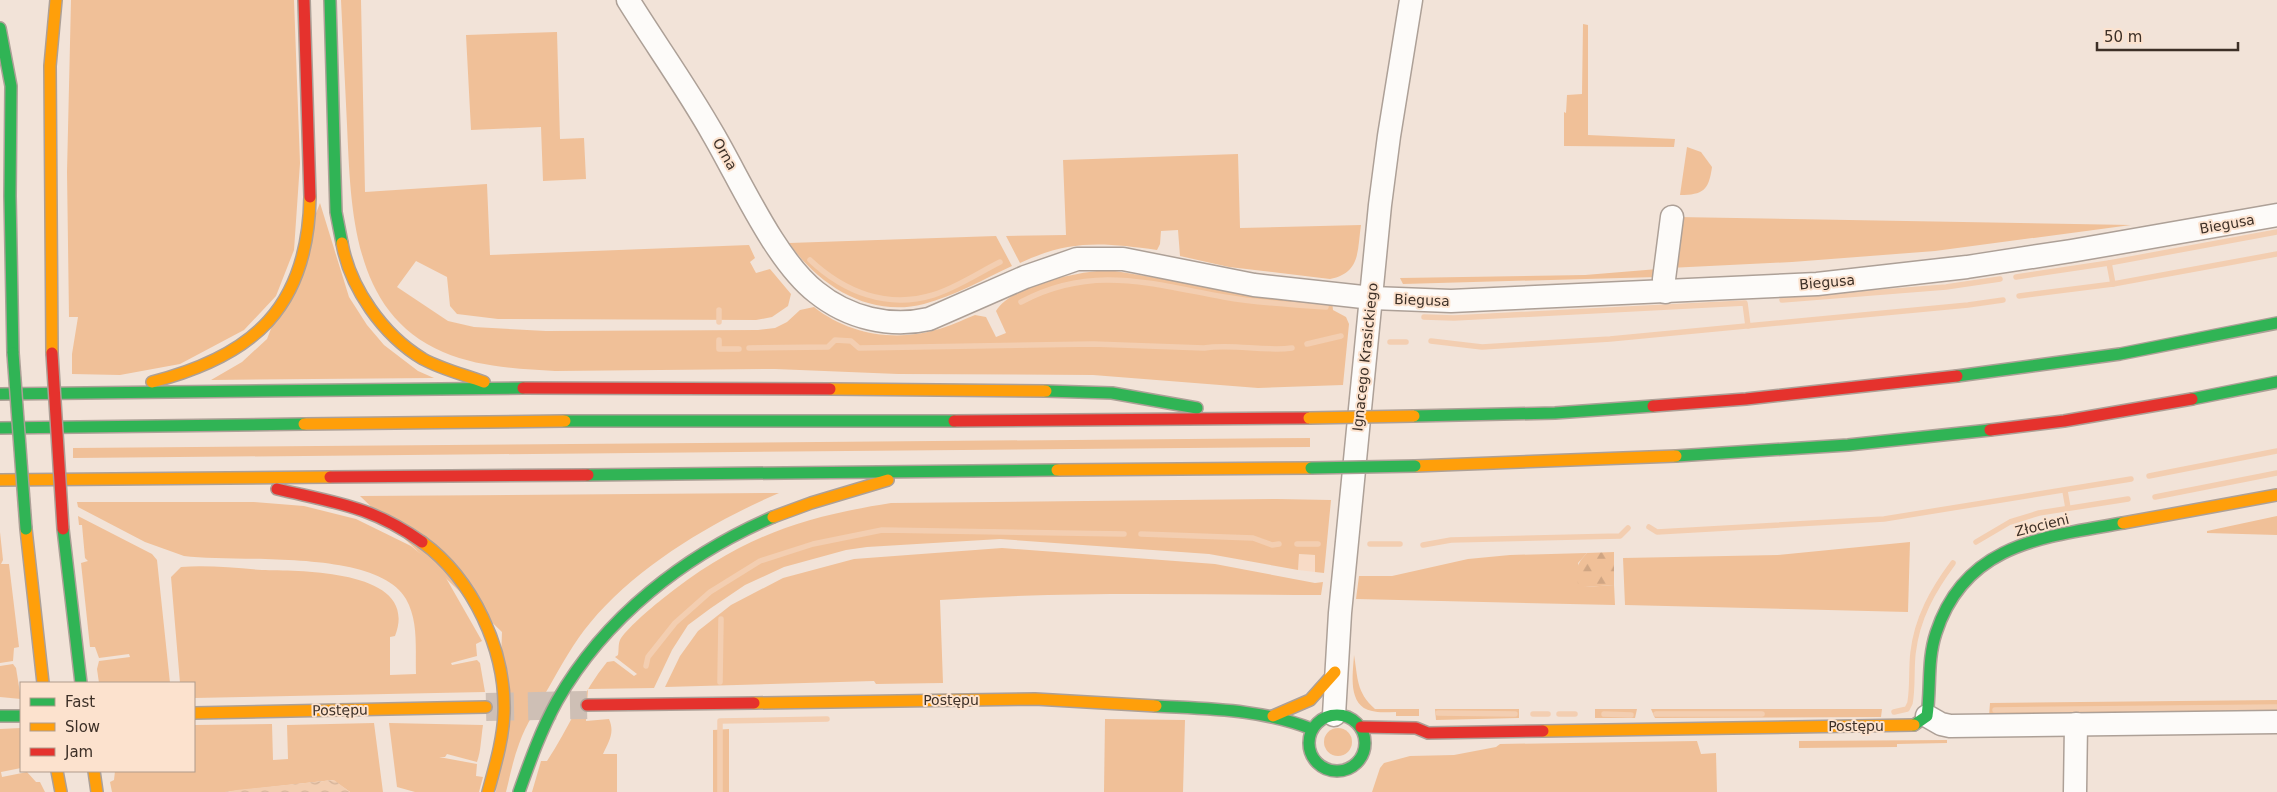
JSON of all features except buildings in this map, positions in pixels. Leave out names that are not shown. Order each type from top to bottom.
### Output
[{"type":"main road","points":[[56,0],[50,66],[52,353],[63,528],[81,682]]},
{"type":"main road","points":[[99,393],[174,378],[212,364],[250,341],[280,310],[290,293],[305,252],[309,229],[304,0]]},
{"type":"main road","points":[[330,0],[336,212],[343,248],[355,283],[364,299],[397,339],[424,359],[461,375],[505,388]]},
{"type":"main road","points":[[0,28],[11,86],[10,196],[13,353],[26,529],[43,682]]},
{"type":"main road","points":[[0,428],[510,421],[1124,421],[1574,412],[1746,399],[1935,379],[2120,354],[2277,322]]},
{"type":"main road","points":[[0,480],[1310,468],[1597,461],[1851,444],[1992,430],[2119,413],[2277,382]]},
{"type":"main road","points":[[0,394],[505,388],[1112,393],[1138,396],[1251,418]]},
{"type":"main road","points":[[519,792],[533,747],[567,682],[603,636],[640,598],[721,543],[767,519],[918,471]]},
{"type":"main road","points":[[236,479],[370,512],[421,539],[458,578],[478,609],[488,629],[500,676],[504,701],[502,736],[488,792]]},
{"type":"main road","name":"Złocieni","points":[[1927,716],[1931,653],[1942,616],[1967,580],[1990,560],[2015,546],[2039,538],[2277,495]]},
{"type":"main road","points":[[1273,716],[1310,700],[1335,672]]},
{"type":"main road","name":"Postępu","points":[[587,705],[1035,699],[1212,709],[1273,716],[1312,729]]},
{"type":"main road","name":"Postępu","points":[[195,713],[486,707]]},
{"type":"main road","points":[[1334,715],[1350,718],[1361,728],[1365,740],[1363,753],[1351,773],[1324,768],[1314,759],[1309,747],[1312,729],[1320,720],[1334,715]]},
{"type":"main road","points":[[0,716],[20,716]]},
{"type":"main road","name":"Postępu","points":[[1361,728],[1416,728],[1428,733],[1913,726],[1921,724],[1927,716]]},
{"type":"main road","points":[[1415,741],[1428,733]]},
{"type":"main road","points":[[1363,753],[1375,747]]},
{"type":"main road","points":[[1324,768],[1327,784]]},
{"type":"main road","points":[[57,772],[61,792]]},
{"type":"main road","points":[[94,772],[97,792]]},
{"type":"street","name":"Orna","points":[[628,0],[692,98],[771,236],[796,272],[815,292],[828,301],[863,317],[884,322],[914,323],[945,314],[1057,265],[1077,259],[1111,258],[1241,283],[1372,298]]},
{"type":"street","name":"Ignacego Krasickiego","points":[[1334,715],[1335,672],[1389,136],[1411,0]]},
{"type":"street","name":"Biegusa","points":[[1372,298],[1451,301],[1816,284],[1967,267],[2090,248],[2277,215]]},
{"type":"street","points":[[1665,292],[1664,279],[1672,217]]},
{"type":"street","points":[[1927,716],[1941,724],[1950,726],[2277,722]]},
{"type":"street","points":[[2075,792],[2076,724]]},
{"type":"shaded area","points":[[1299,554],[1316,555],[1315,572],[1298,570]]},
{"type":"green space","points":[[71,0],[294,0],[300,163],[294,250],[276,296],[244,330],[180,364],[120,375],[72,374],[72,354],[78,317],[69,317],[67,172]]},
{"type":"green space","points":[[341,0],[361,0],[365,192],[487,184],[490,255],[749,245],[755,258],[750,262],[756,273],[770,269],[791,294],[788,306],[772,317],[756,320],[498,319],[457,314],[450,306],[447,277],[416,261],[397,287],[448,321],[474,327],[546,331],[758,330],[775,328],[787,322],[800,310],[814,307],[841,324],[872,333],[888,335],[919,334],[975,315],[986,317],[996,337],[1006,333],[996,311],[1004,302],[1016,294],[1048,281],[1082,273],[1109,270],[1254,294],[1332,301],[1333,310],[1346,317],[1349,324],[1343,385],[1258,388],[1093,375],[898,374],[775,369],[555,371],[484,364],[456,357],[413,335],[390,312],[374,285],[362,256],[355,224],[351,191]]},
{"type":"green space","points":[[1583,24],[1588,25],[1588,135],[1675,139],[1674,147],[1564,146],[1564,112],[1566,113],[1567,95],[1582,94]]},
{"type":"green space","points":[[557,32],[560,139],[584,138],[586,179],[543,181],[541,127],[471,130],[466,35]]},
{"type":"green space","points":[[1687,147],[1701,152],[1712,167],[1711,175],[1704,190],[1694,194],[1680,195]]},
{"type":"green space","points":[[1238,154],[1240,228],[1361,225],[1356,260],[1347,272],[1330,279],[1229,267],[1180,256],[1178,230],[1161,231],[1160,244],[1157,250],[1104,245],[1072,246],[1038,255],[1020,263],[1006,236],[1066,235],[1063,160]]},
{"type":"green space","points":[[320,203],[349,297],[367,325],[384,345],[418,371],[434,378],[211,380],[242,362],[267,339]]},
{"type":"green space","points":[[1677,217],[2131,225],[1935,251],[1792,262],[1669,268]]},
{"type":"green space","points":[[996,236],[1012,266],[946,297],[924,304],[904,307],[884,306],[865,302],[848,295],[815,273],[789,243]]},
{"type":"green space","points":[[1658,269],[1657,277],[1403,284],[1400,278],[1585,275]]},
{"type":"green space","points":[[1310,438],[1310,447],[73,458],[73,448]]},
{"type":"green space","points":[[779,493],[702,532],[677,548],[653,564],[609,602],[584,630],[573,646],[529,722],[517,750],[506,792],[496,792],[502,632],[360,496]]},
{"type":"green space","points":[[1331,500],[1324,573],[1315,572],[1315,555],[1299,554],[1298,570],[1209,554],[1000,539],[846,550],[784,567],[745,585],[711,608],[688,625],[672,650],[654,688],[588,689],[607,662],[614,661],[634,676],[637,674],[615,657],[618,655],[620,640],[645,614],[689,579],[742,546],[797,524],[826,516],[891,503]]},
{"type":"green space","points":[[77,502],[254,502],[304,506],[356,519],[411,546],[442,571],[482,641],[476,644],[477,656],[451,663],[452,665],[477,660],[480,663],[485,692],[195,698],[195,682],[180,682],[171,577],[181,567],[201,566],[303,571],[353,578],[375,586],[391,598],[398,614],[395,636],[390,637],[390,675],[416,674],[416,636],[410,608],[406,599],[390,583],[366,572],[337,565],[304,561],[184,556],[145,542],[78,507]]},
{"type":"green space","points":[[78,516],[152,554],[157,560],[170,682],[99,682],[97,669],[99,661],[130,657],[129,654],[99,658],[95,647],[90,647],[81,563],[88,561],[85,558],[82,525],[79,525]]},
{"type":"green space","points":[[2277,516],[2277,535],[2207,533],[2207,531]]},
{"type":"green space","points":[[0,532],[3,560],[1,564],[9,564],[19,647],[14,648],[13,661],[0,663]]},
{"type":"green space","points":[[1910,542],[1908,612],[1625,605],[1623,558],[1778,555]]},
{"type":"green space","points":[[1002,548],[1215,564],[1315,583],[1323,582],[1321,595],[1083,594],[940,600],[943,683],[876,684],[874,681],[665,687],[680,656],[698,631],[731,605],[783,578],[854,559]]},
{"type":"green space","points":[[1614,552],[1614,585],[1585,587],[1578,584],[1578,567],[1587,553]]},
{"type":"green space","points":[[1587,553],[1578,563],[1585,587],[1614,585],[1615,605],[1356,599],[1359,576],[1392,576],[1468,559],[1510,555]]},
{"type":"green space","points":[[1354,655],[1361,691],[1375,709],[1419,709],[1419,716],[1396,716],[1396,712],[1372,711],[1358,703],[1353,688]]},
{"type":"green space","points":[[13,664],[16,668],[20,699],[0,697],[0,666]]},
{"type":"green space","points":[[588,690],[586,721],[609,719],[611,724],[610,737],[603,754],[617,754],[617,792],[532,792],[541,761],[547,761]]},
{"type":"green space","points":[[2277,700],[2277,712],[1989,716],[1990,703]]},
{"type":"green space","points":[[1435,709],[1519,709],[1519,718],[1436,720]]},
{"type":"green space","points":[[1595,709],[1637,709],[1635,718],[1595,718]]},
{"type":"green space","points":[[1651,709],[1882,709],[1881,717],[1655,718]]},
{"type":"green space","points":[[1105,719],[1185,720],[1183,792],[1104,792]]},
{"type":"green space","points":[[374,723],[383,792],[350,792],[333,780],[225,792],[112,792],[110,782],[114,780],[115,772],[195,772],[195,725],[272,724],[273,760],[288,759],[287,725]]},
{"type":"green space","points":[[389,723],[483,725],[477,762],[447,754],[445,757],[439,757],[477,764],[476,776],[483,777],[479,792],[415,792],[397,787]]},
{"type":"green space","points":[[20,728],[20,768],[1,772],[2,777],[27,772],[36,782],[40,782],[45,792],[0,792],[0,729]]},
{"type":"green space","points":[[1338,728],[1348,732],[1352,742],[1348,752],[1338,756],[1328,752],[1324,742],[1328,732]]},
{"type":"green space","points":[[729,729],[729,792],[713,792],[713,730]]},
{"type":"green space","points":[[1947,740],[1947,743],[1897,744],[1897,747],[1799,748],[1799,741]]},
{"type":"green space","points":[[1697,741],[1701,754],[1716,753],[1717,792],[1372,792],[1380,768],[1384,763],[1410,756],[1454,755],[1496,747],[1500,744]]},
{"type":"water","points":[[334,780],[350,792],[225,792],[237,790]]},
{"type":"waterway","points":[[2016,277],[2109,263],[2277,232]]},
{"type":"waterway","points":[[2019,296],[2113,284],[2277,254]]},
{"type":"waterway","points":[[810,260],[837,281],[852,289],[883,299],[899,300],[916,299],[942,292],[1000,262]]},
{"type":"waterway","points":[[2109,263],[2113,284]]},
{"type":"waterway","points":[[1782,300],[1946,287],[2000,279]]},
{"type":"waterway","points":[[1021,302],[1047,290],[1072,283],[1121,280],[1250,301],[1326,307]]},
{"type":"waterway","points":[[1431,341],[1482,347],[1610,339],[1968,305],[2003,300]]},
{"type":"waterway","points":[[1424,317],[1454,318],[1745,303],[1748,326]]},
{"type":"waterway","points":[[719,310],[719,322]]},
{"type":"waterway","points":[[1307,344],[1341,336]]},
{"type":"waterway","points":[[719,340],[719,349],[739,349]]},
{"type":"waterway","points":[[749,348],[828,347],[835,340],[851,341],[859,348],[1093,344],[1204,348],[1226,346],[1270,349],[1292,348]]},
{"type":"waterway","points":[[1390,342],[1406,342]]},
{"type":"waterway","points":[[2149,476],[2277,451]]},
{"type":"waterway","points":[[2155,497],[2277,473]]},
{"type":"waterway","points":[[1649,527],[1657,532],[1884,519],[2131,479]]},
{"type":"waterway","points":[[2065,491],[2068,508]]},
{"type":"waterway","points":[[1976,542],[2010,522],[2039,513],[2128,499]]},
{"type":"waterway","points":[[1423,545],[1451,540],[1620,536],[1628,528]]},
{"type":"waterway","points":[[646,666],[648,657],[675,623],[710,592],[760,561],[813,544],[882,530],[1124,534]]},
{"type":"waterway","points":[[1141,534],[1253,538],[1272,545],[1279,544]]},
{"type":"waterway","points":[[1297,544],[1318,544]]},
{"type":"waterway","points":[[1370,544],[1400,544]]},
{"type":"waterway","points":[[1894,712],[1907,709],[1910,703],[1913,653],[1918,628],[1927,605],[1953,563]]},
{"type":"waterway","points":[[720,682],[721,619]]},
{"type":"waterway","points":[[1995,710],[2277,707]]},
{"type":"waterway","points":[[1438,713],[1515,714]]},
{"type":"waterway","points":[[1533,714],[1548,714]]},
{"type":"waterway","points":[[1559,714],[1575,714]]},
{"type":"waterway","points":[[1604,714],[1631,715]]},
{"type":"waterway","points":[[1656,714],[1762,714]]},
{"type":"waterway","points":[[720,792],[720,721],[827,719]]},
{"type":"tunnel","points":[[486,707],[587,705]]},
{"type":"traffic: fast","points":[[330,0],[336,212],[342,243]]},
{"type":"traffic: fast","points":[[0,28],[11,86],[10,196],[13,353]]},
{"type":"traffic: fast","points":[[1957,376],[2120,354],[2277,323]]},
{"type":"traffic: fast","points":[[13,353],[26,529]]},
{"type":"traffic: fast","points":[[2192,399],[2277,382]]},
{"type":"traffic: fast","points":[[0,394],[523,388]]},
{"type":"traffic: fast","points":[[1046,391],[1112,393],[1197,408]]},
{"type":"traffic: fast","points":[[1414,416],[1555,413],[1653,406]]},
{"type":"traffic: fast","points":[[565,421],[954,421]]},
{"type":"traffic: fast","points":[[0,428],[304,424]]},
{"type":"traffic: fast","points":[[1676,456],[1848,445],[1990,430]]},
{"type":"traffic: fast","points":[[1311,468],[1415,466]]},
{"type":"traffic: fast","points":[[588,475],[1057,470]]},
{"type":"traffic: fast","points":[[519,792],[541,734],[557,701],[576,671],[623,616],[650,592],[709,550],[740,532],[773,517]]},
{"type":"traffic: fast","points":[[1914,725],[1927,716],[1931,653],[1936,633],[1949,603],[1966,580],[1987,562],[2037,540],[2123,523]]},
{"type":"traffic: fast","points":[[63,529],[81,682]]},
{"type":"traffic: fast","points":[[1156,706],[1235,711],[1274,717],[1312,729]]},
{"type":"traffic: fast","points":[[1331,715],[1343,715],[1357,723],[1365,737],[1365,743],[1363,754],[1357,763],[1343,771],[1331,771],[1321,766],[1314,759],[1309,749],[1309,737],[1314,727],[1321,720],[1331,715]]},
{"type":"traffic: fast","points":[[0,716],[20,716]]},
{"type":"traffic: slow","points":[[52,353],[50,66],[56,0]]},
{"type":"traffic: slow","points":[[152,382],[188,371],[219,358],[246,341],[268,321],[286,297],[299,269],[307,235],[310,197]]},
{"type":"traffic: slow","points":[[342,243],[352,277],[370,309],[395,337],[408,349],[430,363],[484,382]]},
{"type":"traffic: slow","points":[[830,389],[1046,391]]},
{"type":"traffic: slow","points":[[1309,418],[1414,416]]},
{"type":"traffic: slow","points":[[304,424],[565,421]]},
{"type":"traffic: slow","points":[[1415,466],[1676,456]]},
{"type":"traffic: slow","points":[[1057,470],[1311,468]]},
{"type":"traffic: slow","points":[[0,480],[330,477]]},
{"type":"traffic: slow","points":[[773,517],[811,503],[888,480]]},
{"type":"traffic: slow","points":[[2123,523],[2277,495]]},
{"type":"traffic: slow","points":[[26,529],[43,682]]},
{"type":"traffic: slow","points":[[422,542],[457,575],[471,596],[483,618],[499,665],[504,713],[498,753],[488,792]]},
{"type":"traffic: slow","points":[[1273,716],[1310,700],[1335,672]]},
{"type":"traffic: slow","points":[[754,703],[1035,699],[1156,706]]},
{"type":"traffic: slow","points":[[195,713],[486,707]]},
{"type":"traffic: slow","points":[[1543,731],[1914,725]]},
{"type":"traffic: slow","points":[[57,772],[61,792]]},
{"type":"traffic: slow","points":[[94,772],[97,792]]},
{"type":"traffic: jam","points":[[304,0],[310,197]]},
{"type":"traffic: jam","points":[[52,353],[63,529]]},
{"type":"traffic: jam","points":[[1653,406],[1746,399],[1957,376]]},
{"type":"traffic: jam","points":[[523,388],[830,389]]},
{"type":"traffic: jam","points":[[1990,430],[2064,421],[2192,399]]},
{"type":"traffic: jam","points":[[954,421],[1309,418]]},
{"type":"traffic: jam","points":[[330,477],[588,475]]},
{"type":"traffic: jam","points":[[277,489],[335,502],[369,513],[386,520],[422,542]]},
{"type":"traffic: jam","points":[[587,705],[754,703]]},
{"type":"traffic: jam","points":[[1361,727],[1416,728],[1428,733],[1543,731]]}]
